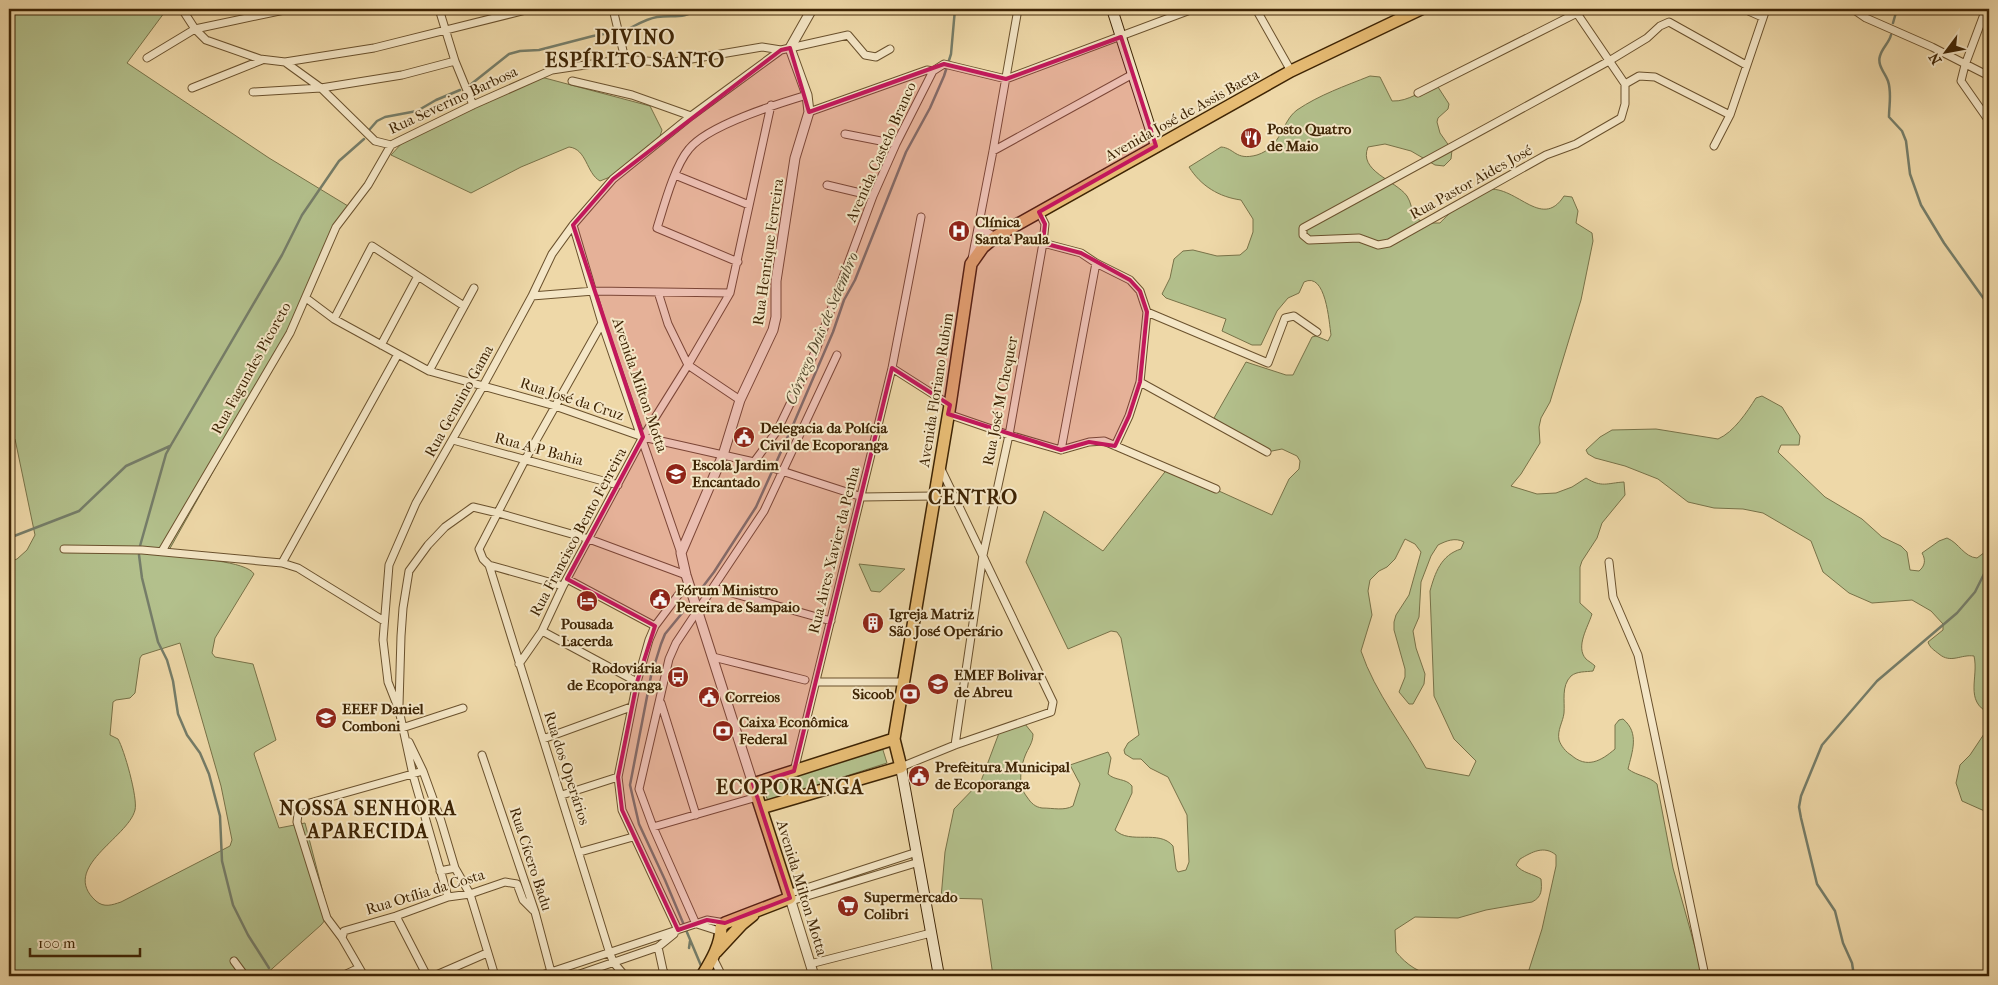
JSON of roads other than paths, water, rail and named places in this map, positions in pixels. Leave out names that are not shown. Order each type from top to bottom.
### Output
[{"type":"main road","points":[[1112,9],[1156,146]]},
{"type":"main road","name":"Avenida José de Assis Baeta","points":[[971,264],[983,248],[995,237],[1039,212],[1291,71],[1421,9]]},
{"type":"main road","name":"Avenida Floriano Rubim","points":[[894,739],[938,464],[949,410],[971,264]]},
{"type":"main road","points":[[753,784],[894,739],[901,767],[939,976]]},
{"type":"main road","points":[[761,808],[901,767]]},
{"type":"main road","name":"Avenida Milton Motta","points":[[753,784],[790,898]]},
{"type":"main road","points":[[702,976],[728,931],[759,911],[790,898]]},
{"type":"street","points":[[182,9],[195,29],[206,40],[262,60],[285,62],[374,48],[530,9]]},
{"type":"street","points":[[147,58],[195,29],[290,9]]},
{"type":"street","points":[[440,9],[455,60],[473,105]]},
{"type":"street","points":[[613,9],[625,58]]},
{"type":"street","points":[[785,49],[812,9]]},
{"type":"street","name":"Avenida Floriano Rubim","points":[[971,264],[1018,9]]},
{"type":"street","points":[[809,112],[927,70],[933,71],[944,64],[1006,79],[1193,9]]},
{"type":"street","points":[[1256,9],[1291,71]]},
{"type":"street","points":[[1744,9],[1762,17]]},
{"type":"street","points":[[1714,146],[1730,115],[1766,9]]},
{"type":"street","points":[[1853,9],[1866,18],[1932,47],[1989,76]]},
{"type":"street","points":[[1986,9],[1961,81],[1989,121]]},
{"type":"street","points":[[1418,94],[1575,11],[1625,84],[1639,76],[1655,77],[1730,115]]},
{"type":"street","points":[[1609,61],[1648,38],[1660,26],[1669,22],[1746,65]]},
{"type":"street","points":[[785,49],[848,35],[865,55],[876,56],[890,49]]},
{"type":"street","name":"Rua Severino Barbosa","points":[[285,62],[321,88],[375,142],[391,145],[473,105],[552,70],[625,58],[668,62],[762,47],[785,49]]},
{"type":"street","name":"Rua Henrique Ferreira","points":[[681,553],[723,455],[740,400],[773,330],[776,317],[776,281],[795,158],[809,112],[807,94],[785,49]]},
{"type":"street","name":"Rua Genuino Gama","points":[[399,710],[388,682],[383,640],[389,566],[416,503],[483,386],[532,296],[552,254],[573,225],[613,179],[691,116],[785,49]]},
{"type":"street","points":[[192,88],[262,60]]},
{"type":"street","points":[[253,92],[321,88],[402,75],[455,60]]},
{"type":"street","name":"Rua Pastor Aides José","points":[[1609,61],[1302,228],[1303,235],[1309,240],[1359,238],[1378,245],[1389,243],[1546,155],[1576,144],[1621,118],[1625,104],[1625,84]]},
{"type":"street","name":"Avenida Castelo Branco","points":[[754,462],[777,431],[816,350],[873,196],[896,144],[933,71]]},
{"type":"street","points":[[993,151],[1133,74]]},
{"type":"street","points":[[572,81],[632,95],[691,116]]},
{"type":"street","points":[[738,262],[656,228],[675,176],[688,150],[701,136],[772,105],[807,94]]},
{"type":"street","name":"Rua Francisco Bento Ferreira","points":[[519,664],[542,631],[562,586],[643,437],[730,293],[772,105]]},
{"type":"street","points":[[846,134],[896,144]]},
{"type":"street","name":"Rua Fagundes Picoreto","points":[[162,551],[290,333],[336,226],[368,185],[391,145]]},
{"type":"street","points":[[675,176],[749,205]]},
{"type":"street","points":[[827,185],[873,196]]},
{"type":"street","name":"Rua José M Chequer","points":[[955,745],[983,554],[1009,435],[1043,243],[1044,224],[1039,212]]},
{"type":"street","name":"Rua Aires Xavier da Penha","points":[[794,771],[892,368],[921,217]]},
{"type":"street","points":[[979,223],[985,231],[995,237]]},
{"type":"street","name":"Avenida Milton Motta","points":[[573,225],[602,323],[643,437],[681,553],[686,575],[699,610],[753,784]]},
{"type":"street","points":[[1043,243],[1081,253],[1096,263],[1130,280],[1140,291],[1147,312],[1140,382],[1129,416],[1115,446]]},
{"type":"street","points":[[334,319],[372,246],[464,306]]},
{"type":"street","points":[[1061,450],[1096,263]]},
{"type":"street","points":[[381,345],[418,276]]},
{"type":"street","points":[[429,371],[474,288]]},
{"type":"street","points":[[532,296],[594,291],[730,293]]},
{"type":"street","points":[[658,292],[668,324],[688,365],[740,400]]},
{"type":"street","name":"Rua José da Cruz","points":[[306,298],[334,319],[429,371],[555,406],[643,437],[754,462],[862,497],[934,496]]},
{"type":"street","points":[[1147,312],[1268,363],[1285,318],[1294,316],[1317,332]]},
{"type":"street","points":[[498,513],[525,460],[602,323]]},
{"type":"street","points":[[282,563],[305,526],[398,354]]},
{"type":"street","points":[[696,924],[653,827],[640,789],[661,702],[669,659],[676,643],[764,511],[836,355]]},
{"type":"street","points":[[892,368],[949,410],[1009,435],[1061,450],[1089,442],[1104,441],[1216,489]]},
{"type":"street","points":[[1140,382],[1267,452]]},
{"type":"street","name":"Rua A P Bahia","points":[[453,440],[618,485]]},
{"type":"street","points":[[901,767],[955,745],[1052,712],[1053,702],[938,464]]},
{"type":"street","points":[[448,897],[413,775],[399,710],[403,608],[409,571],[428,545],[445,527],[473,507],[589,539],[686,575]]},
{"type":"street","name":"Rua dos Operários","points":[[498,513],[479,549],[482,559],[489,565],[580,852],[610,954],[614,963],[625,976]]},
{"type":"street","points":[[64,548],[162,551],[282,563],[298,568],[384,621]]},
{"type":"street","points":[[1609,562],[1613,597],[1638,655],[1705,976]]},
{"type":"street","points":[[489,565],[562,586]]},
{"type":"street","points":[[567,579],[655,626]]},
{"type":"street","points":[[678,930],[622,810],[618,777],[637,682],[655,626],[682,590],[690,586]]},
{"type":"street","points":[[714,588],[831,621]]},
{"type":"street","points":[[542,631],[637,682]]},
{"type":"street","points":[[713,657],[805,680]]},
{"type":"street","points":[[816,682],[903,682]]},
{"type":"street","points":[[661,702],[696,815]]},
{"type":"street","points":[[543,739],[631,707]]},
{"type":"street","points":[[402,728],[463,708]]},
{"type":"street","points":[[402,728],[423,771],[455,868],[470,894],[495,976]]},
{"type":"street","name":"Rua Cícero Badu","points":[[482,755],[535,912],[551,972]]},
{"type":"street","points":[[364,976],[342,938],[327,918],[297,822],[300,806],[423,771]]},
{"type":"street","points":[[562,795],[618,777]]},
{"type":"street","points":[[653,827],[757,797]]},
{"type":"street","points":[[428,826],[441,821]]},
{"type":"street","points":[[580,852],[633,837]]},
{"type":"street","points":[[790,898],[822,883],[867,868],[918,857]]},
{"type":"street","points":[[790,898],[824,891],[870,877],[918,857]]},
{"type":"street","points":[[440,871],[455,868]]},
{"type":"street","points":[[867,868],[870,877]]},
{"type":"street","points":[[844,876],[847,884]]},
{"type":"street","name":"Rua Otília da Costa","points":[[342,938],[344,931],[396,916],[448,897],[470,894],[505,882],[517,884],[523,900],[535,912]]},
{"type":"street","points":[[822,883],[824,891]]},
{"type":"street","name":"Avenida Milton Motta","points":[[790,898],[814,976]]},
{"type":"street","points":[[396,916],[427,976]]},
{"type":"street","points":[[540,976],[707,920],[728,931]]},
{"type":"street","points":[[574,976],[658,947],[678,930]]},
{"type":"street","points":[[810,964],[931,933]]},
{"type":"street","points":[[658,947],[666,976]]},
{"type":"street","points":[[434,976],[487,953]]},
{"type":"street","points":[[713,958],[722,976]]},
{"type":"street","points":[[234,961],[245,976]]},
{"type":"street","points":[[342,976],[359,968]]},
{"type":"waterway","points":[[624,31],[653,18],[684,15],[700,9]]},
{"type":"waterway","name":"Córrego Dois de Setembro","points":[[695,597],[714,572],[756,507],[793,425],[833,332],[844,300],[855,280],[906,152],[930,108],[944,76],[951,54],[955,9]]},
{"type":"waterway","points":[[1893,23],[1897,9]]},
{"type":"waterway","points":[[470,85],[509,54],[520,51],[539,50],[615,32]]},
{"type":"waterway","points":[[1891,35],[1879,59],[1880,66],[1889,85],[1889,117],[1902,131],[1906,141],[1910,174],[1921,205],[1944,243],[1989,306]]},
{"type":"waterway","points":[[370,129],[377,121],[385,117],[417,111],[436,100],[460,90]]},
{"type":"waterway","points":[[140,546],[166,454],[282,255],[302,215],[339,161],[364,139]]},
{"type":"waterway","points":[[9,538],[79,511],[126,466],[170,446]]},
{"type":"waterway","points":[[139,555],[142,578],[158,642],[167,660],[173,681],[178,714],[187,735],[200,753],[209,774],[220,816],[222,861],[233,905],[248,935],[269,968]]},
{"type":"waterway","points":[[1854,976],[1852,963],[1843,943],[1835,911],[1817,884],[1801,818],[1799,807],[1801,796],[1822,745],[1877,681],[1957,613],[1975,592],[1989,564]]},
{"type":"waterway","name":"Córrego Dois de Setembro","points":[[692,601],[665,634],[661,644],[651,676],[630,785],[639,824],[702,968]]},
{"type":"waterway","name":"Córrego Dois de Setembro","points":[[689,948],[690,941]]},
{"type":"place","name":"Posto Quatro de Maio","points":[[1251,138]]},
{"type":"place","name":"Clínica Santa Paula","points":[[959,231]]},
{"type":"place","name":"Delegacia da Polícia Civil de Ecoporanga","points":[[744,437]]},
{"type":"place","name":"Escola Jardim Encantado","points":[[676,474]]},
{"type":"place","name":"Fórum Ministro Pereira de Sampaio","points":[[660,599]]},
{"type":"place","name":"Pousada Lacerda","points":[[587,601]]},
{"type":"place","name":"Igreja Matriz São José Operário","points":[[873,623]]},
{"type":"place","name":"Rodoviária de Ecoporanga","points":[[678,677]]},
{"type":"place","name":"EMEF Bolivar de Abreu","points":[[938,684]]},
{"type":"place","name":"Sicoob","points":[[910,694]]},
{"type":"place","name":"Correios","points":[[709,697]]},
{"type":"place","name":"EEEF Daniel Comboni","points":[[326,718]]},
{"type":"place","name":"Caixa Econômica Federal","points":[[723,731]]},
{"type":"place","name":"Prefeitura Municipal de Ecoporanga","points":[[919,776]]},
{"type":"place","name":"Supermercado Colibri","points":[[848,906]]},
{"type":"district","name":"DIVINO ESPÍRITO SANTO","points":[[635,48]]},
{"type":"district","name":"CENTRO","points":[[973,497]]},
{"type":"district","name":"ECOPORANGA","points":[[790,787]]},
{"type":"district","name":"NOSSA SENHORA APARECIDA","points":[[368,820]]}]
